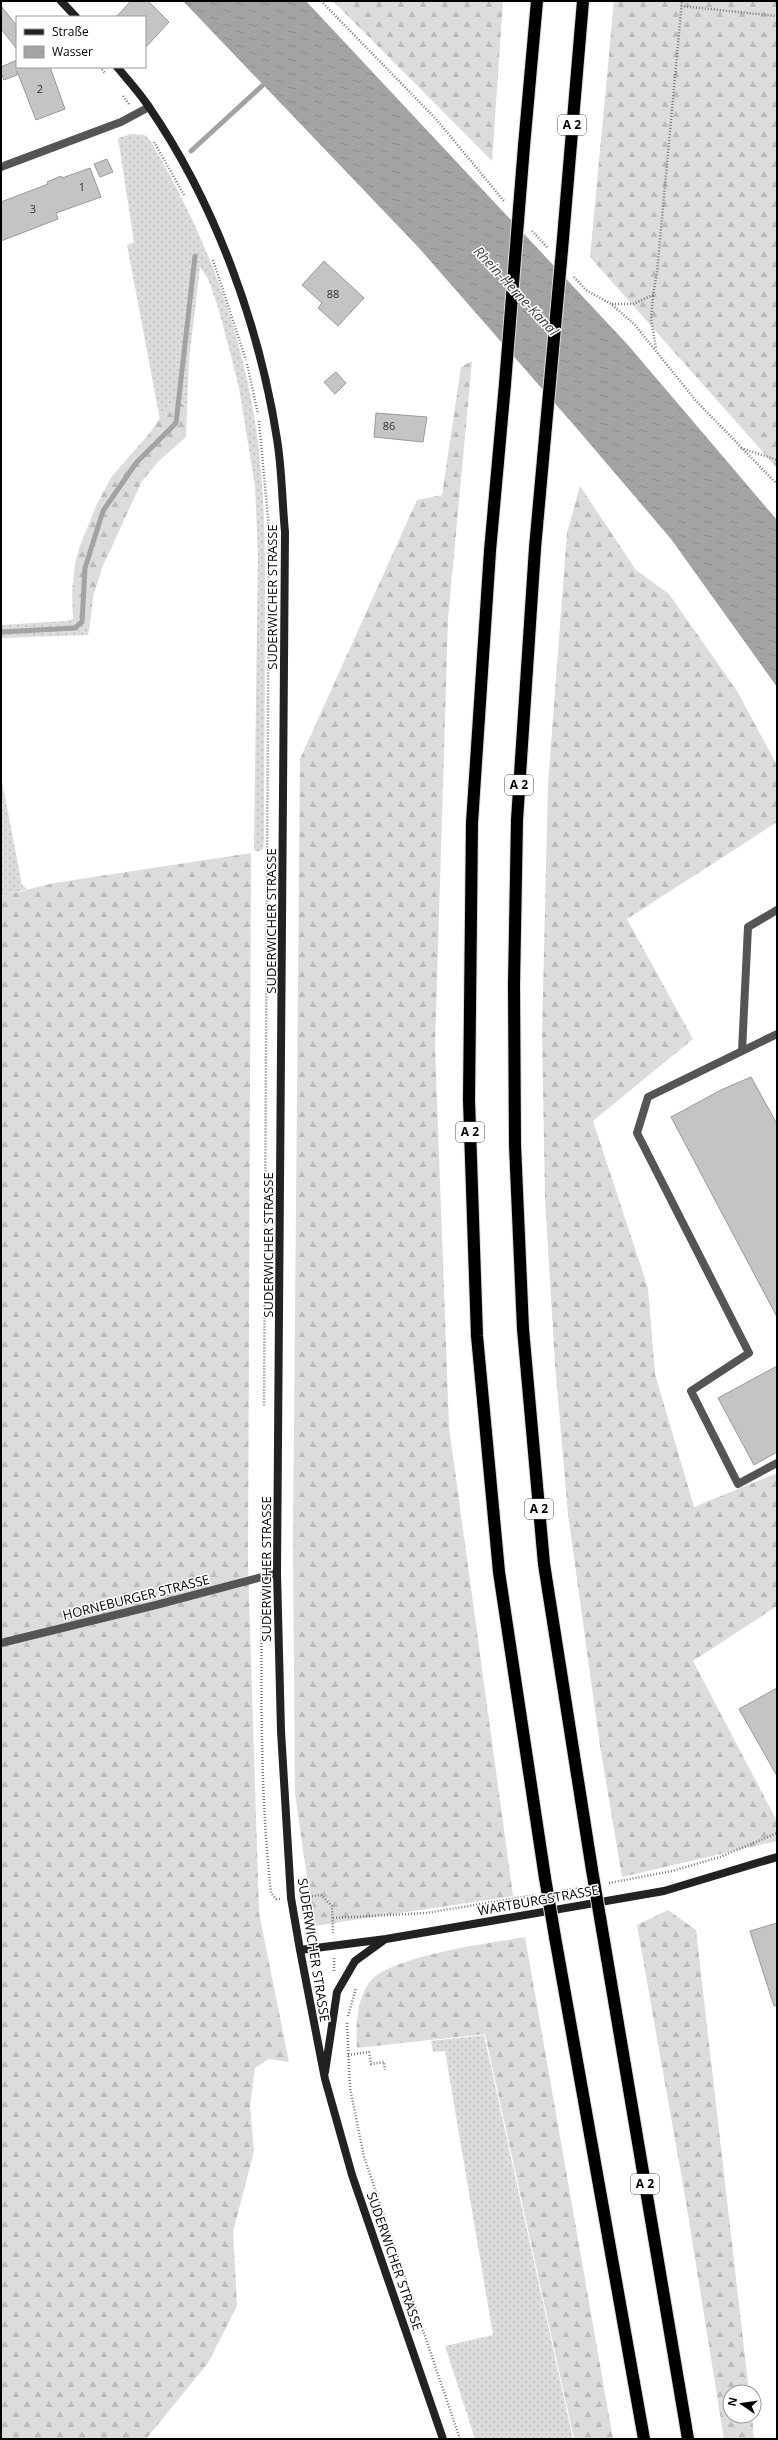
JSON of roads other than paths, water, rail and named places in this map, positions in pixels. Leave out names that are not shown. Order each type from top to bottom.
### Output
[{"type":"highway","name":"A 2","points":[[537,1],[490,551],[472,823],[470,1108],[477,1336],[499,1572],[545,1878],[554,1937],[644,2439]]},
{"type":"highway","name":"A 2","points":[[583,1],[535,548],[517,820],[514,984],[515,1145],[523,1329],[544,1564],[592,1870],[688,2439]]},
{"type":"main road","points":[[61,1],[75,16]]},
{"type":"main road","name":"SUDERWICHER STRASSE","points":[[118,68],[149,107],[194,183],[231,264],[266,380],[277,440],[285,540],[277,1573],[281,1731],[292,1898],[300,1950],[325,2079],[352,2175],[443,2439]]},
{"type":"main road","name":"WARTBURGSTRASSE","points":[[300,1950],[334,1947],[386,1939],[664,1891],[777,1857]]},
{"type":"main road","points":[[325,2079],[334,2005],[344,1978],[355,1961],[386,1939]]},
{"type":"street","points":[[1,167],[121,122],[149,107]]},
{"type":"street","points":[[742,1051],[748,927],[777,910]]},
{"type":"street","points":[[777,1034],[648,1097],[637,1133],[749,1353],[691,1391],[738,1484],[777,1463]]},
{"type":"street","name":"HORNEBURGER STRASSE","points":[[1,1643],[277,1573]]},
{"type":"water","name":"Rhein-Herne-Kanal","points":[[183,1],[306,1],[628,345],[777,520],[777,687],[671,539],[579,431],[419,248]]},
{"type":"waterway","points":[[191,151],[263,85]]},
{"type":"waterway","points":[[1,632],[75,628],[82,622],[85,568],[103,511],[136,463],[176,423],[195,256]]}]
